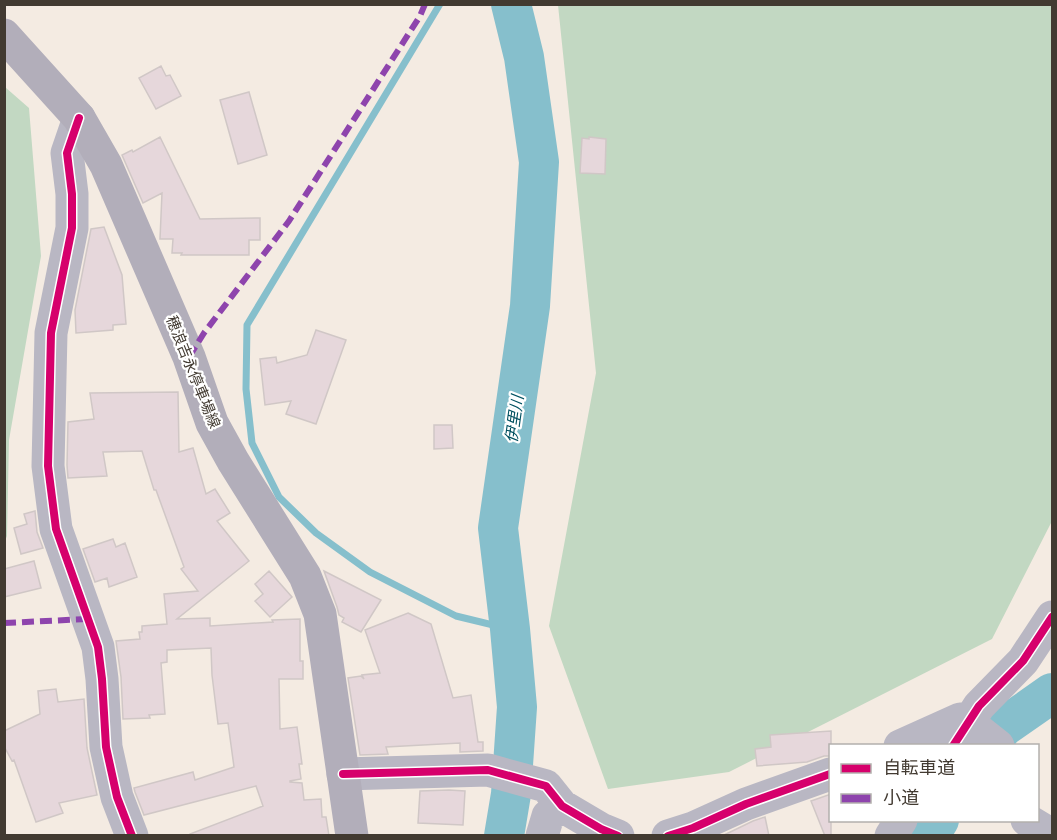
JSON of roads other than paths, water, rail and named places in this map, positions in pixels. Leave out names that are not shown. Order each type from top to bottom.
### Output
[{"type":"main road","name":"穂浪吉永停車場線","points":[[4,35],[79,118],[106,165],[189,357],[212,423],[305,576],[320,614],[352,836]]},
{"type":"street","points":[[79,118],[67,153],[72,194],[72,228],[51,333],[48,466],[57,529],[98,647],[106,747],[117,797],[132,836]]},
{"type":"street","points":[[964,731],[979,706],[1038,657],[1053,617]]},
{"type":"street","points":[[904,744],[960,719],[964,731],[993,744]]},
{"type":"street","points":[[343,774],[488,770],[554,796],[601,830],[618,836]]},
{"type":"street","points":[[668,836],[693,828],[746,804],[829,775]]},
{"type":"street","points":[[542,836],[554,796]]},
{"type":"street","points":[[891,836],[900,822]]},
{"type":"street","points":[[1030,822],[1053,835]]},
{"type":"waterway","points":[[440,4],[247,325],[246,389],[252,443],[279,497],[316,533],[370,572],[456,616],[510,629]]},
{"type":"waterway","name":"伊里川","points":[[504,836],[511,794],[517,707],[498,528],[530,306],[539,162],[524,57],[511,4]]},
{"type":"waterway","points":[[991,744],[1002,728],[1052,693]]},
{"type":"waterway","points":[[929,836],[938,822]]}]
